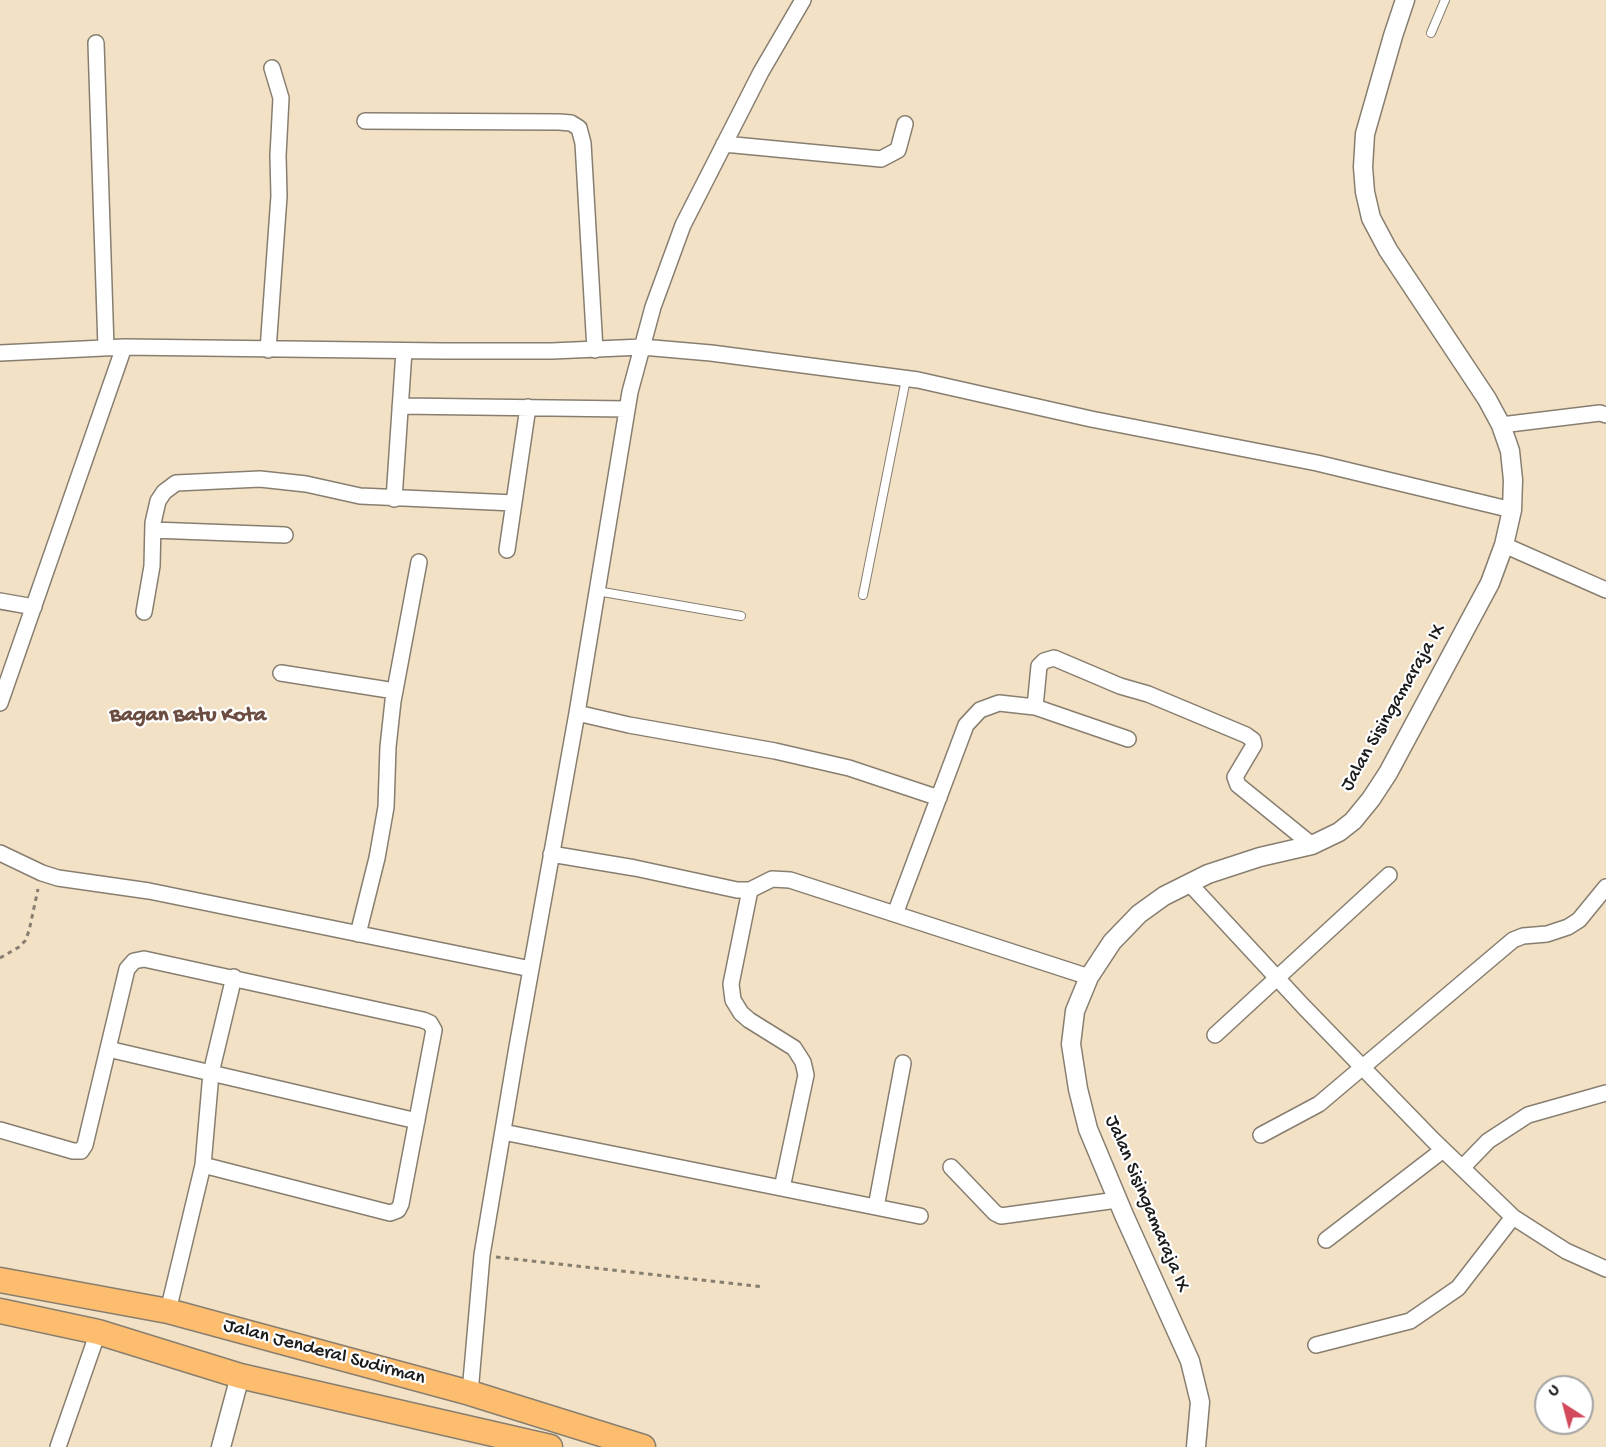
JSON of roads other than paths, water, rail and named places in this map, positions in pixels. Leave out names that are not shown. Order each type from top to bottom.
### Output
[{"type":"highway","name":"Jalan Jenderal Sudirman","points":[[0,1280],[168,1311],[470,1393],[643,1447]]},
{"type":"highway","name":"Jalan Jenderal Sudirman","points":[[0,1311],[98,1332],[240,1376],[487,1441],[542,1445]]},
{"type":"highway","points":[[542,1445],[543,1416]]},
{"type":"street","points":[[470,1393],[482,1255],[577,714],[627,409],[653,307],[683,225],[761,72],[803,0]]},
{"type":"street","name":"Jalan Sisingamaraja IX","points":[[1196,1447],[1200,1402],[1190,1361],[1117,1200],[1088,1129],[1078,1089],[1071,1044],[1075,1011],[1089,977],[1112,942],[1139,914],[1164,896],[1208,874],[1260,857],[1312,845],[1339,832],[1353,821],[1371,800],[1388,773],[1490,583],[1504,545],[1512,510],[1513,480],[1510,451],[1501,425],[1487,399],[1388,250],[1371,218],[1365,192],[1363,167],[1365,135],[1405,0]]},
{"type":"street","points":[[96,44],[106,348]]},
{"type":"street","points":[[268,350],[279,196],[278,156],[281,98],[272,68]]},
{"type":"street","points":[[365,120],[559,122],[571,123],[579,128],[583,143],[595,350]]},
{"type":"street","points":[[724,144],[880,159],[898,150],[905,124]]},
{"type":"street","points":[[0,703],[124,347]]},
{"type":"street","points":[[0,353],[124,347],[404,351],[595,350],[642,347],[711,352],[906,379],[988,395],[1091,419],[1317,463],[1512,510]]},
{"type":"street","points":[[394,499],[404,351]]},
{"type":"street","points":[[400,406],[627,409]]},
{"type":"street","points":[[507,550],[528,407]]},
{"type":"street","points":[[1501,425],[1600,413],[1606,415]]},
{"type":"street","points":[[144,612],[152,566],[153,530],[158,501],[164,492],[176,483],[202,480],[260,480],[306,484],[360,496],[514,503]]},
{"type":"street","points":[[153,530],[285,536]]},
{"type":"street","points":[[1504,545],[1606,590]]},
{"type":"street","points":[[358,934],[377,858],[386,807],[388,747],[395,691],[419,562]]},
{"type":"street","points":[[0,601],[34,607]]},
{"type":"street","points":[[1035,707],[1039,666],[1044,661],[1054,658],[1246,735],[1253,740],[1254,745],[1235,777],[1238,785],[1312,845]]},
{"type":"street","points":[[281,673],[395,691]]},
{"type":"street","points":[[895,914],[966,725],[980,710],[999,703],[1035,707],[1128,739]]},
{"type":"street","points":[[577,714],[785,753],[849,768],[939,798]]},
{"type":"street","points":[[0,853],[42,873],[78,882],[149,891],[531,969]]},
{"type":"street","points":[[551,854],[635,868],[737,890],[750,890],[779,878],[1089,977]]},
{"type":"street","points":[[1215,1035],[1389,874]]},
{"type":"street","points":[[1189,884],[1443,1150],[1513,1217],[1566,1251],[1606,1269]]},
{"type":"street","points":[[1261,1136],[1319,1104],[1513,940],[1523,936],[1547,934],[1568,927],[1579,920],[1606,886]]},
{"type":"street","points":[[750,890],[731,984],[733,1000],[741,1013],[749,1020],[794,1048],[803,1062],[806,1075],[782,1188]]},
{"type":"street","points":[[0,1130],[73,1151],[81,1150],[85,1145],[127,969],[134,961],[144,959],[234,977],[430,1023],[434,1030],[398,1210],[390,1213],[203,1165]]},
{"type":"street","points":[[168,1311],[203,1165],[212,1073],[234,977]]},
{"type":"street","points":[[108,1049],[417,1121]]},
{"type":"street","points":[[876,1207],[903,1063]]},
{"type":"street","points":[[1462,1168],[1488,1141],[1521,1118],[1606,1093]]},
{"type":"street","points":[[503,1132],[920,1216]]},
{"type":"street","points":[[1326,1240],[1443,1150]]},
{"type":"street","points":[[951,1167],[1001,1216],[1117,1200]]},
{"type":"street","points":[[1316,1345],[1410,1321],[1458,1288],[1513,1217]]},
{"type":"street","points":[[58,1447],[98,1332]]},
{"type":"street","points":[[221,1447],[240,1376]]},
{"type":"lane","points":[[1431,33],[1445,0]]},
{"type":"lane","points":[[863,596],[906,379]]},
{"type":"lane","points":[[597,591],[741,616]]},
{"type":"district","name":"Bagan Batu Kota","points":[[188,717]]}]
